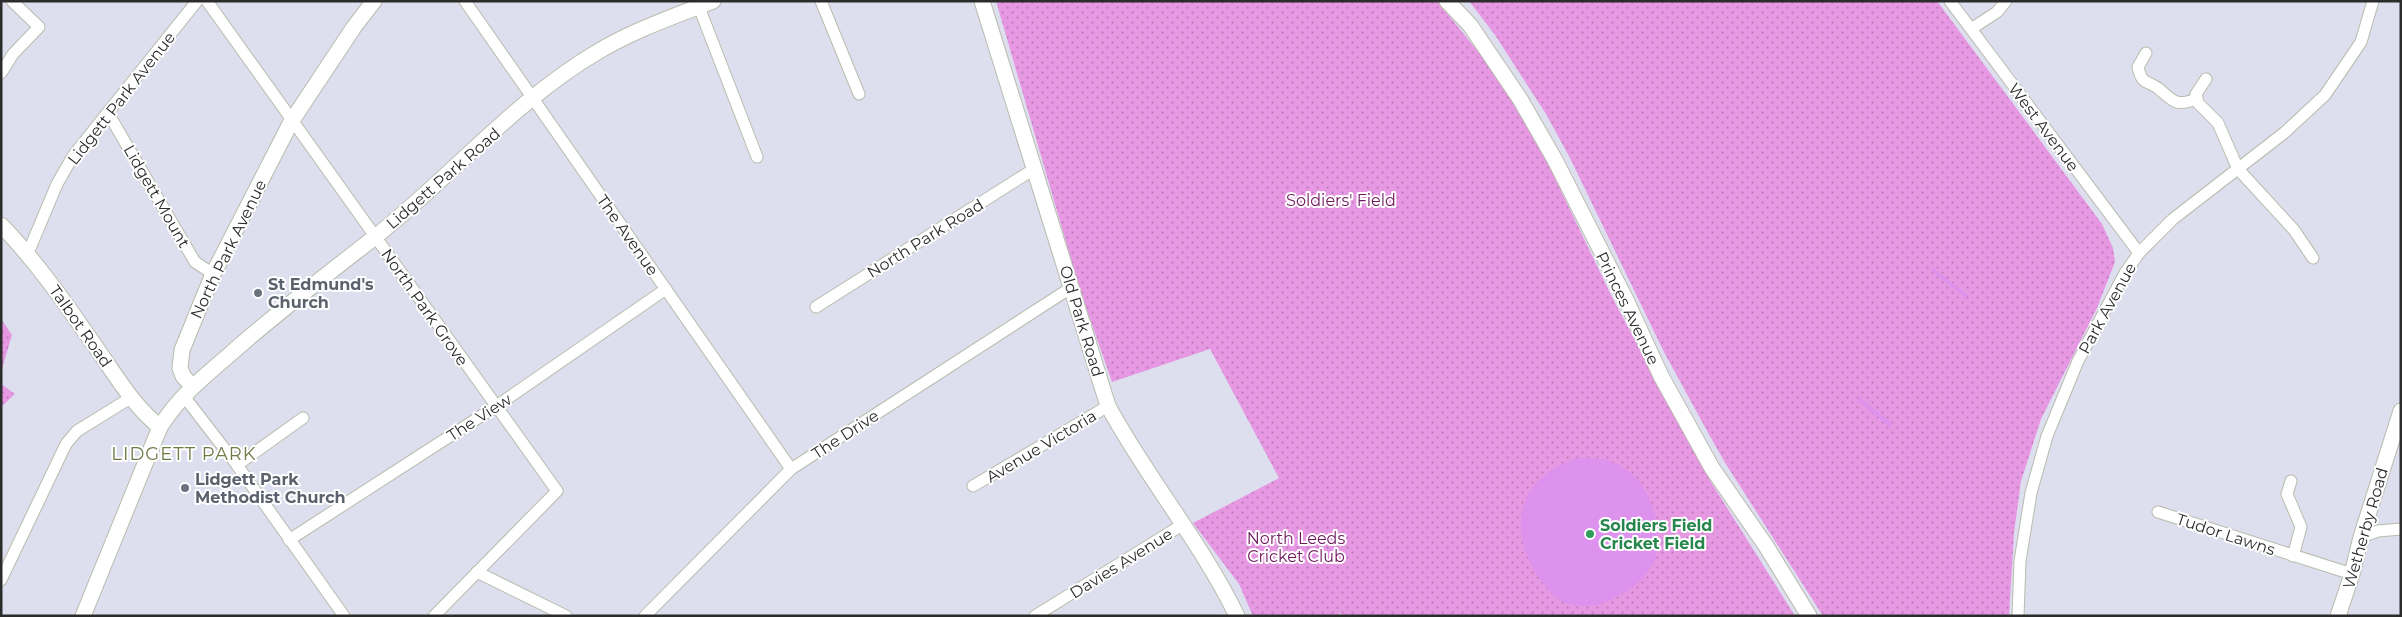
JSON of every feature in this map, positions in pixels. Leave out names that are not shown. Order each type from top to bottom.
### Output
[{"type":"street","points":[[1,73],[13,54],[39,26],[12,1]]},
{"type":"street","name":"Lidgett Park Avenue","points":[[28,253],[57,184],[73,156],[197,1]]},
{"type":"street","name":"North Park Grove","points":[[207,1],[291,122],[376,236],[495,407],[557,491],[477,572]]},
{"type":"street","name":"North Park Avenue","points":[[188,391],[180,368],[182,350],[213,274],[291,122],[354,27],[374,1]]},
{"type":"street","name":"The Avenue","points":[[465,1],[791,469]]},
{"type":"street","points":[[822,1],[859,94]]},
{"type":"street","name":"Old Park Road","points":[[982,1],[1108,406],[1141,463],[1206,560],[1236,616]]},
{"type":"street","name":"Princes Avenue","points":[[1447,1],[1470,25],[1520,99],[1555,160],[1626,300],[1661,376],[1712,468],[1766,546],[1808,616]]},
{"type":"street","name":"West Avenue","points":[[1950,1],[2138,253]]},
{"type":"street","points":[[1971,30],[1997,12],[2006,1]]},
{"type":"street","name":"Park Avenue","points":[[2018,616],[2020,561],[2028,510],[2047,436],[2078,361],[2125,274],[2138,253],[2173,218],[2284,133],[2325,94],[2361,42],[2373,1]]},
{"type":"street","points":[[706,4],[757,157]]},
{"type":"street","name":"Lidgett Park Road","points":[[188,391],[272,316],[376,236],[533,98],[566,73],[619,40],[706,4]]},
{"type":"street","points":[[2146,53],[2138,67],[2145,83],[2159,89],[2172,100],[2184,102],[2196,99]]},
{"type":"street","points":[[2206,79],[2196,94],[2196,99],[2218,123],[2238,168],[2288,222],[2313,258]]},
{"type":"street","name":"Lidgett Mount","points":[[108,113],[195,262],[213,274]]},
{"type":"street","name":"North Park Road","points":[[816,307],[1034,169]]},
{"type":"street","name":"Talbot Road","points":[[1,225],[28,253],[132,397],[151,420],[160,427]]},
{"type":"street","name":"The Drive","points":[[645,616],[791,469],[1072,287]]},
{"type":"street","name":"The View","points":[[289,540],[495,407],[666,289]]},
{"type":"street","points":[[84,616],[160,427],[188,391],[237,465],[344,616]]},
{"type":"street","points":[[1,580],[66,444],[77,430],[132,397]]},
{"type":"street","name":"Avenue Victoria","points":[[973,486],[1108,406]]},
{"type":"street","name":"Wetherby Road","points":[[2338,616],[2401,411]]},
{"type":"street","points":[[237,465],[302,418]]},
{"type":"street","name":"Tudor Lawns","points":[[2291,482],[2287,494],[2301,527],[2293,556]]},
{"type":"street","name":"Tudor Lawns","points":[[2158,512],[2352,574]]},
{"type":"street","name":"Davies Avenue","points":[[1035,616],[1182,525]]},
{"type":"street","points":[[2361,537],[2378,531],[2401,529]]},
{"type":"street","points":[[434,616],[477,572],[566,616]]},
{"type":"green space","name":"Soldiers' Field","points":[[996,1],[1437,1],[1493,70],[1517,107],[1548,164],[1612,297],[1709,479],[1795,616],[1344,616],[1340,613],[1338,616],[1253,616],[1239,584],[1193,523],[1279,478],[1210,349],[1112,382],[1080,290]]},
{"type":"green space","points":[[1469,1],[1937,1],[2102,224],[2113,248],[2115,262],[2097,308],[2041,419],[2021,481],[2014,533],[2009,616],[1823,616],[1724,461],[1706,429],[1664,352],[1570,158],[1546,114],[1495,35]]},
{"type":"green space","points":[[1,319],[12,335],[1,372]]},
{"type":"green space","points":[[1,384],[15,394],[1,407]]},
{"type":"shaded area","points":[[1933,268],[1968,295],[1966,298],[1931,271]]},
{"type":"shaded area","points":[[1859,397],[1893,424],[1890,427],[1857,400]]},
{"type":"shaded area","name":"Soldiers Field Cricket Field","points":[[1579,458],[1594,458],[1608,461],[1630,473],[1639,482],[1652,506],[1658,535],[1658,546],[1654,561],[1643,578],[1616,597],[1599,604],[1587,606],[1561,601],[1543,583],[1531,564],[1524,545],[1521,526],[1523,508],[1530,492],[1541,478],[1558,466]]},
{"type":"place","name":"St Edmund's Church","points":[[258,293]]},
{"type":"place","name":"Lidgett Park Methodist Church","points":[[185,488]]},
{"type":"place","name":"Soldiers Field Cricket Field","points":[[1590,534]]},
{"type":"district","name":"LIDGETT PARK","points":[[184,454]]},
{"type":"park label","name":"North Leeds Cricket Club","points":[[1296,547]]}]
